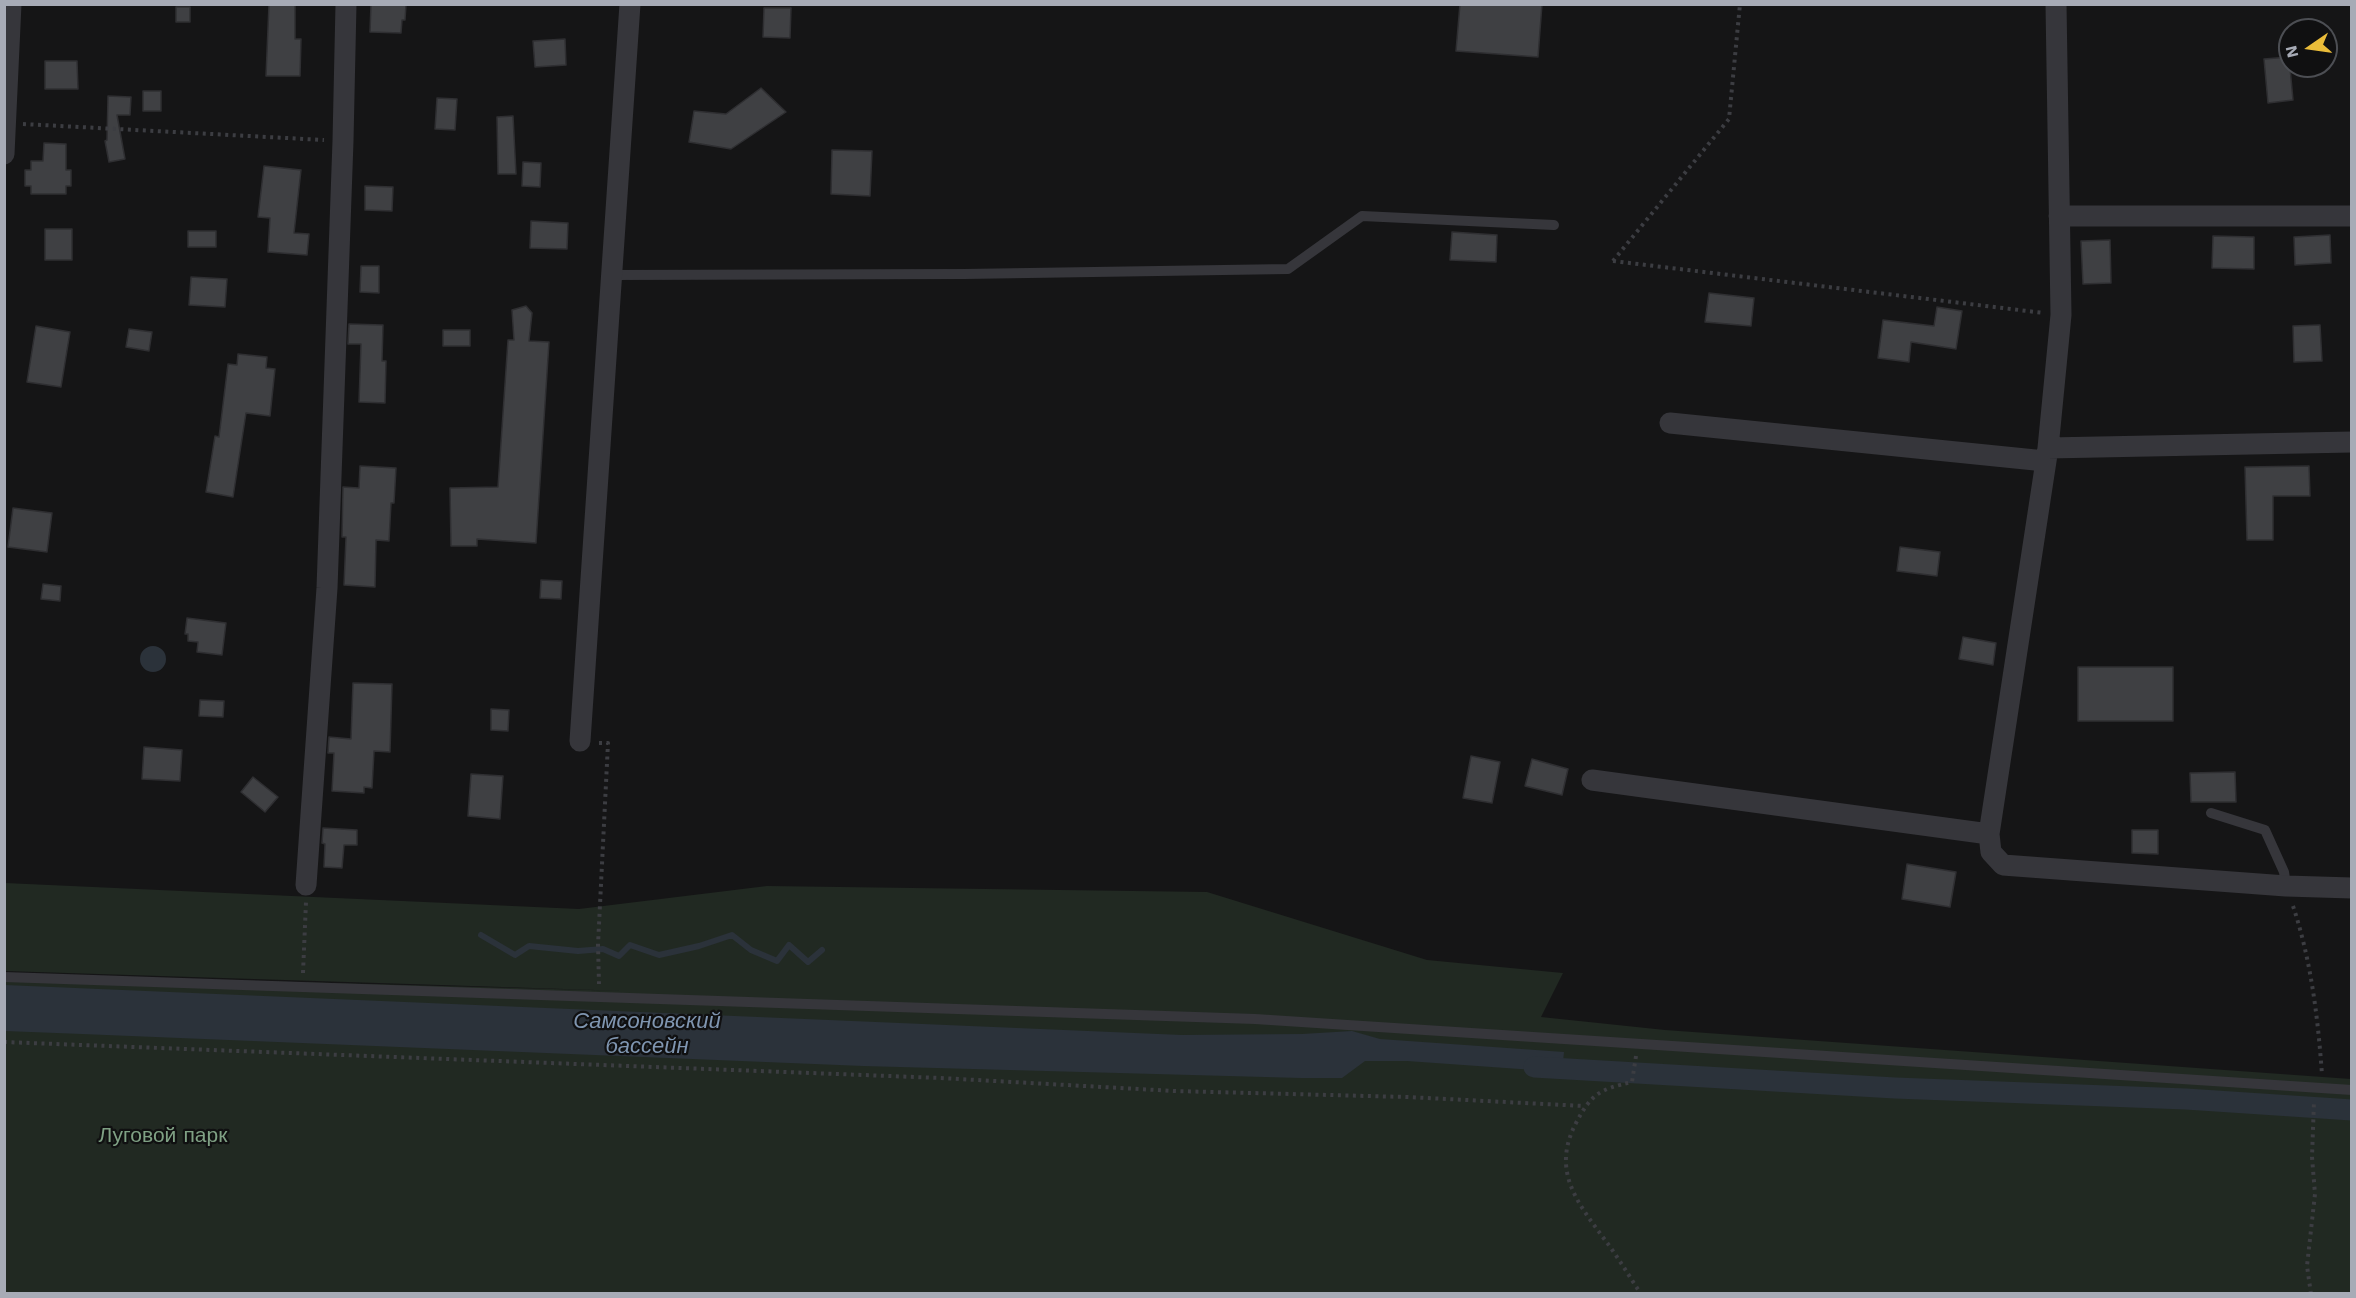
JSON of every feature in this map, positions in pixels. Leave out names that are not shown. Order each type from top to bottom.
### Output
[{"type":"street","points":[[4,154],[11,4]]},
{"type":"street","points":[[306,885],[327,588],[344,141],[346,4]]},
{"type":"street","points":[[580,741],[630,4]]},
{"type":"street","points":[[2056,4],[2061,315],[2046,454],[1989,834],[1991,852],[2003,865],[2286,886],[2352,888]]},
{"type":"street","points":[[2059,216],[2352,216]]},
{"type":"street","points":[[1670,423],[2046,454],[2352,442]]},
{"type":"street","points":[[1592,780],[1989,834]]},
{"type":"lane","points":[[611,276],[963,274],[1288,268],[1362,216],[1554,225]]},
{"type":"lane","points":[[2211,813],[2265,830],[2284,872],[2286,886]]},
{"type":"lane","points":[[4,977],[1255,1019],[2352,1090]]},
{"type":"path","points":[[1740,4],[1728,119],[1613,261],[2061,315]]},
{"type":"path","points":[[7,123],[344,141]]},
{"type":"path","points":[[580,741],[608,743],[597,964]]},
{"type":"path","points":[[302,988],[306,885]]},
{"type":"path","points":[[2286,886],[2300,927],[2318,1020],[2323,1088]]},
{"type":"path","points":[[4,1041],[941,1078],[1174,1091],[1407,1097],[1584,1106]]},
{"type":"path","points":[[1635,1070],[1632,1082],[1602,1090],[1584,1106],[1569,1136],[1565,1156],[1569,1183],[1582,1212],[1605,1240],[1641,1293]]},
{"type":"path","points":[[2311,1293],[2307,1266],[2315,1194],[2312,1157],[2313,1102]]},
{"type":"path","points":[[921,1293],[949,1293]]},
{"type":"green space","name":"Луговой парк","points":[[5,883],[579,909],[767,886],[1207,892],[1427,960],[1563,973],[1541,1017],[1665,1030],[2351,1079],[2351,1293],[5,1293],[5,974],[626,991],[5,971]]},
{"type":"water","points":[[153,646],[162,650],[166,659],[162,668],[153,672],[144,668],[140,659],[144,650]]},
{"type":"water","name":"Самсоновский бассейн","points":[[5,985],[1182,1035],[1302,1034],[1352,1031],[1380,1039],[1564,1052],[1562,1072],[1407,1061],[1365,1061],[1342,1078],[1301,1078],[863,1066],[5,1031]]},
{"type":"building","points":[[269,4],[295,4],[295,39],[301,39],[300,76],[266,76]]},
{"type":"building","points":[[371,4],[406,4],[401,33],[370,32]]},
{"type":"building","points":[[1460,4],[1542,4],[1538,57],[1456,51]]},
{"type":"building","points":[[176,7],[190,7],[190,22],[176,22]]},
{"type":"building","points":[[764,8],[791,8],[790,38],[763,37]]},
{"type":"building","points":[[565,39],[566,65],[535,67],[533,41]]},
{"type":"building","points":[[2278,58],[2278,78],[2291,78],[2293,100],[2268,103],[2264,59]]},
{"type":"building","points":[[45,61],[77,61],[78,89],[45,89]]},
{"type":"building","points":[[761,88],[786,112],[731,149],[689,142],[694,111],[726,114]]},
{"type":"building","points":[[143,91],[161,91],[161,111],[143,111]]},
{"type":"building","points":[[108,96],[131,97],[130,115],[117,115],[125,159],[109,162],[105,141],[107,140]]},
{"type":"building","points":[[437,98],[457,99],[455,130],[435,129]]},
{"type":"building","points":[[513,116],[516,174],[498,174],[497,117]]},
{"type":"building","points":[[44,143],[66,144],[66,170],[71,170],[71,186],[66,186],[66,194],[31,194],[31,186],[25,186],[25,170],[31,170],[31,161],[43,161]]},
{"type":"building","points":[[832,150],[872,151],[870,196],[831,194]]},
{"type":"building","points":[[523,162],[541,163],[540,187],[522,186]]},
{"type":"building","points":[[264,166],[301,170],[294,233],[309,234],[307,255],[268,252],[270,218],[258,217]]},
{"type":"building","points":[[365,186],[393,187],[392,211],[365,210]]},
{"type":"building","points":[[531,221],[568,223],[567,249],[530,248]]},
{"type":"building","points":[[45,229],[72,229],[72,260],[45,260]]},
{"type":"building","points":[[188,231],[216,231],[216,247],[188,247]]},
{"type":"building","points":[[1452,232],[1497,235],[1496,262],[1450,260]]},
{"type":"building","points":[[2330,235],[2331,263],[2295,265],[2294,237]]},
{"type":"building","points":[[2213,236],[2254,237],[2254,269],[2212,268]]},
{"type":"building","points":[[2110,240],[2111,283],[2083,284],[2081,241]]},
{"type":"building","points":[[361,266],[379,266],[379,293],[360,292]]},
{"type":"building","points":[[191,277],[227,279],[225,307],[189,305]]},
{"type":"building","points":[[1709,293],[1754,298],[1751,326],[1705,322]]},
{"type":"building","points":[[526,306],[532,313],[529,341],[549,342],[536,543],[477,539],[477,546],[451,546],[450,488],[498,487],[508,340],[514,340],[512,310]]},
{"type":"building","points":[[1937,307],[1962,311],[1956,349],[1911,342],[1909,362],[1878,358],[1883,320],[1934,326]]},
{"type":"building","points":[[349,324],[383,325],[382,361],[386,361],[385,403],[359,402],[361,344],[348,344]]},
{"type":"building","points":[[2320,325],[2322,361],[2294,362],[2293,326]]},
{"type":"building","points":[[36,326],[70,332],[61,387],[27,382]]},
{"type":"building","points":[[129,329],[152,332],[149,351],[126,347]]},
{"type":"building","points":[[443,330],[470,330],[470,346],[443,346]]},
{"type":"building","points":[[238,354],[267,357],[266,368],[275,369],[270,416],[246,413],[233,497],[206,492],[215,436],[219,437],[228,364],[237,365]]},
{"type":"building","points":[[360,466],[396,468],[389,541],[376,540],[375,587],[344,585],[346,537],[342,537],[343,487],[359,488]]},
{"type":"building","points":[[2309,466],[2310,496],[2273,496],[2273,540],[2247,540],[2245,467]]},
{"type":"building","points":[[13,508],[52,513],[47,552],[8,547]]},
{"type":"building","points":[[1900,547],[1940,552],[1937,576],[1897,571]]},
{"type":"building","points":[[541,580],[562,581],[561,599],[540,598]]},
{"type":"building","points":[[43,584],[61,586],[60,601],[41,599]]},
{"type":"building","points":[[187,618],[226,623],[222,655],[197,652],[198,642],[188,641],[188,634],[185,634]]},
{"type":"building","points":[[1963,637],[1996,643],[1993,665],[1959,659]]},
{"type":"building","points":[[2078,667],[2173,667],[2173,721],[2078,721]]},
{"type":"building","points":[[353,683],[392,684],[390,752],[374,751],[372,788],[364,787],[364,793],[332,791],[334,753],[328,753],[329,737],[351,739]]},
{"type":"building","points":[[200,700],[224,701],[223,717],[199,716]]},
{"type":"building","points":[[491,709],[509,710],[508,731],[491,730]]},
{"type":"building","points":[[144,747],[182,750],[180,781],[142,779]]},
{"type":"building","points":[[1471,756],[1500,762],[1492,803],[1463,798]]},
{"type":"building","points":[[1532,759],[1568,769],[1562,795],[1525,786]]},
{"type":"building","points":[[2235,772],[2236,802],[2191,802],[2190,773]]},
{"type":"building","points":[[471,774],[503,776],[500,819],[468,816]]},
{"type":"building","points":[[253,777],[278,797],[265,812],[241,792]]},
{"type":"building","points":[[323,828],[357,830],[357,845],[344,845],[342,868],[324,867]]},
{"type":"building","points":[[2132,830],[2158,830],[2158,854],[2132,853]]},
{"type":"building","points":[[1907,864],[1956,872],[1950,907],[1902,899]]},
{"type":"waterway","points":[[481,935],[515,955],[529,946],[578,951],[603,949],[619,956],[630,945],[659,955],[699,946],[732,935],[751,950],[777,961],[789,945],[808,962],[822,950]]},
{"type":"waterway","points":[[1534,1067],[1895,1088],[2186,1099],[2352,1110]]}]
